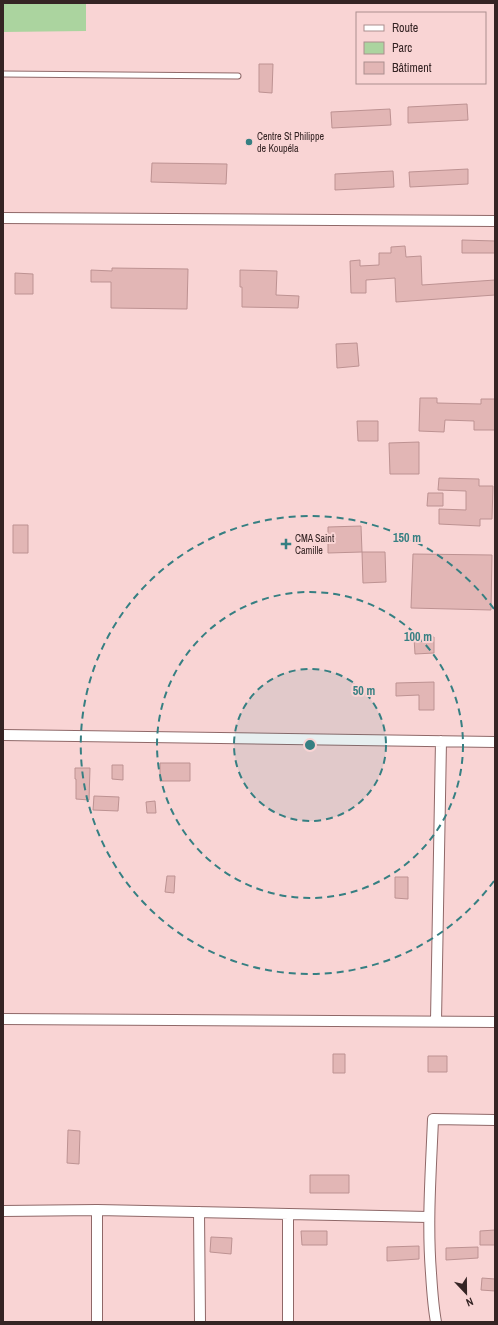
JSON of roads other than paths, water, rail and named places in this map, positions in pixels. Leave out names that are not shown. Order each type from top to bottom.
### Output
[{"type":"street","points":[[3,218],[495,221]]},
{"type":"street","points":[[3,735],[495,742]]},
{"type":"street","points":[[436,1021],[441,741]]},
{"type":"street","points":[[3,1019],[495,1022]]},
{"type":"street","points":[[436,1322],[432,1287],[428,1217],[433,1119],[495,1120]]},
{"type":"street","points":[[3,1211],[97,1210],[428,1217]]},
{"type":"street","points":[[97,1210],[97,1322]]},
{"type":"street","points":[[199,1212],[200,1322]]},
{"type":"street","points":[[288,1214],[288,1322]]},
{"type":"lane","points":[[3,74],[238,76]]},
{"type":"place","name":"Centre St Philippe de Koupéla","points":[[249,142]]},
{"type":"place","name":"CMA Saint Camille","points":[[286,544]]}]
